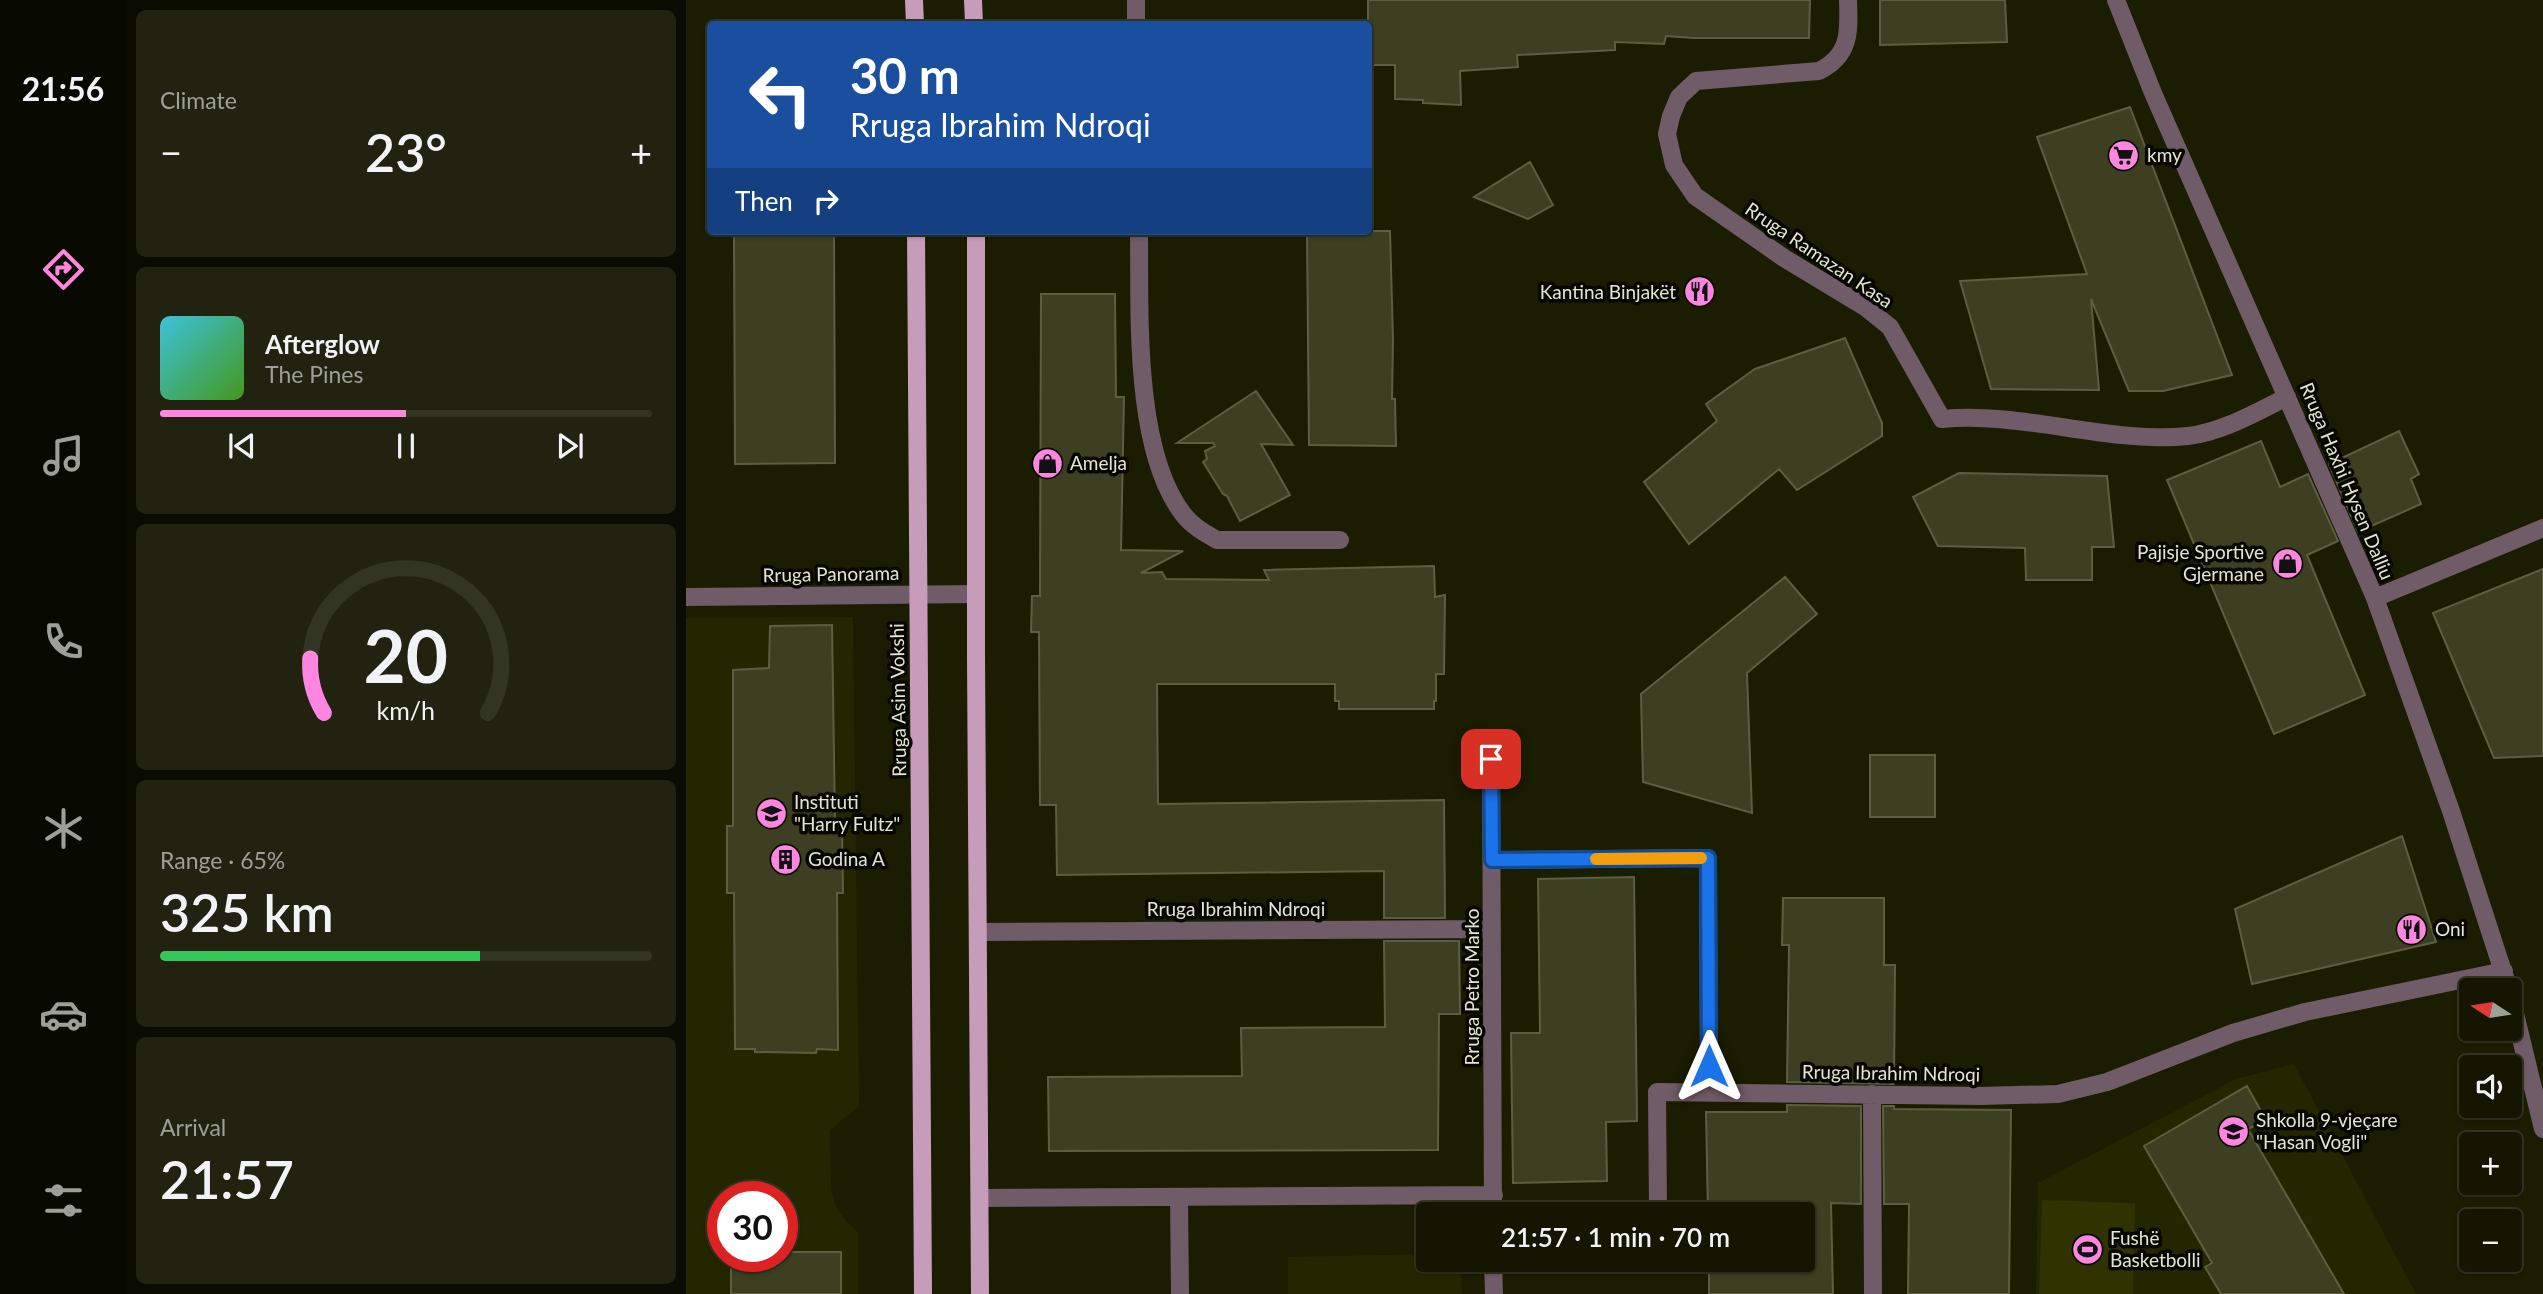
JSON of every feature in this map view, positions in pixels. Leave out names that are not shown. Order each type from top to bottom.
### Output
[{"type":"main road","points":[[914,0],[915,21]]},
{"type":"main road","points":[[973,0],[974,21]]},
{"type":"main road","name":"Rruga Asim Vokshi","points":[[916,235],[923,1294]]},
{"type":"main road","points":[[976,235],[980,1294]]},
{"type":"street","points":[[1136,0],[1136,21]]},
{"type":"street","name":"Rruga Ramazan Kasa","points":[[1848,0],[1846,42],[1840,55],[1830,65],[1819,71],[1696,81],[1679,97],[1667,134],[1674,165],[1695,196],[1784,258],[1865,307],[1890,327],[1942,419],[1974,416],[2134,435],[2188,436],[2225,427],[2287,397]]},
{"type":"street","name":"Rruga Haxhi Hysen Dalliu","points":[[2116,0],[2153,93],[2375,598],[2451,811],[2506,978]]},
{"type":"street","points":[[1139,235],[1140,351],[1147,412],[1157,459],[1183,514],[1200,531],[1217,540],[1340,540]]},
{"type":"street","points":[[2375,598],[2543,528]]},
{"type":"street","name":"Rruga Panorama","points":[[686,597],[976,594]]},
{"type":"street","name":"Rruga Petro Marko","points":[[1491,759],[1494,1202]]},
{"type":"street","points":[[1492,860],[1708,858],[1709,1092]]},
{"type":"street","name":"Rruga Ibrahim Ndroqi","points":[[979,932],[1492,929]]},
{"type":"street","name":"Rruga Ibrahim Ndroqi","points":[[1658,1202],[1657,1092],[1980,1096],[2058,1094],[2107,1082],[2233,1033],[2305,1012],[2504,971]]},
{"type":"street","name":"Rruga Haxhi Hysen Dalliu","points":[[2521,1041],[2543,1129]]},
{"type":"street","points":[[1872,1094],[1873,1294]]},
{"type":"street","points":[[980,1198],[1494,1195]]},
{"type":"street","points":[[1179,1198],[1180,1294]]},
{"type":"street","points":[[1493,1272],[1494,1294]]},
{"type":"shaded area","name":"Instituti \"Harry Fultz\"","points":[[853,617],[859,1106],[830,1130],[831,1190],[836,1207],[847,1223],[858,1232],[858,1294],[686,1294],[686,618]]},
{"type":"shaded area","name":"Shkolla 9-vjeçare \"Hasan Vogli\"","points":[[2294,1064],[2416,1294],[2036,1294],[2038,1183],[2236,1079]]},
{"type":"shaded area","name":"Fushë Basketbolli","points":[[2042,1200],[2135,1203],[2133,1294],[2039,1294]]},
{"type":"shaded area","points":[[1416,1254],[1416,1272],[1461,1272],[1462,1294],[1288,1294],[1288,1257]]},
{"type":"building","points":[[1368,0],[1810,0],[1809,38],[1666,36],[1664,44],[1615,42],[1615,50],[1517,55],[1518,67],[1460,71],[1461,105],[1395,99],[1395,65],[1372,65],[1372,21],[1368,21]]},
{"type":"building","points":[[1880,0],[2005,0],[2007,42],[1880,45]]},
{"type":"building","points":[[2130,107],[2232,375],[2163,391],[2129,391],[2091,299],[2099,390],[1991,389],[1960,281],[2087,274],[2037,137]]},
{"type":"building","points":[[1530,162],[1553,205],[1528,219],[1474,197]]},
{"type":"building","points":[[1372,231],[1390,231],[1392,399],[1395,399],[1396,446],[1309,445],[1307,235],[1372,235]]},
{"type":"building","points":[[734,235],[834,235],[835,463],[735,464]]},
{"type":"building","points":[[1041,294],[1115,294],[1116,397],[1124,397],[1121,550],[1183,551],[1141,573],[1162,572],[1166,579],[1269,580],[1264,570],[1434,566],[1435,597],[1445,595],[1444,674],[1436,674],[1434,709],[1339,709],[1339,701],[1335,701],[1335,684],[1157,684],[1158,804],[1444,800],[1445,918],[1384,918],[1384,871],[1057,875],[1056,805],[1040,805],[1039,632],[1031,632],[1032,596],[1040,596]]},
{"type":"building","points":[[1845,338],[1882,423],[1882,436],[1797,490],[1779,469],[1689,544],[1644,482],[1717,421],[1706,404],[1755,369]]},
{"type":"building","points":[[1256,391],[1293,445],[1261,444],[1290,495],[1240,521],[1227,496],[1223,494],[1203,462],[1207,459],[1205,451],[1215,446],[1213,443],[1177,443]]},
{"type":"building","points":[[2399,431],[2419,474],[2411,479],[2421,504],[2358,532],[2329,464]]},
{"type":"building","points":[[2261,441],[2280,487],[2308,474],[2338,541],[2307,555],[2365,695],[2274,734],[2167,480]]},
{"type":"building","points":[[1959,473],[2107,476],[2114,547],[2092,547],[2092,580],[2026,580],[2025,548],[1938,546],[1913,497]]},
{"type":"building","points":[[2543,569],[2543,756],[2494,758],[2433,613]]},
{"type":"building","points":[[1785,577],[1817,614],[1747,673],[1752,813],[1643,782],[1641,694]]},
{"type":"building","name":"Godina A","points":[[832,625],[835,824],[842,825],[843,893],[837,893],[838,1050],[817,1049],[816,1053],[735,1049],[734,893],[727,893],[727,826],[733,826],[733,670],[769,668],[770,626]]},
{"type":"building","points":[[1870,755],[1935,755],[1935,817],[1870,817]]},
{"type":"building","points":[[2402,836],[2436,942],[2252,984],[2235,909]]},
{"type":"building","points":[[1634,877],[1637,1121],[1606,1122],[1607,1181],[1513,1183],[1511,1033],[1540,1033],[1538,879]]},
{"type":"building","points":[[1783,898],[1884,898],[1884,965],[1895,965],[1894,1084],[1787,1082],[1789,945],[1782,945]]},
{"type":"building","points":[[1384,941],[1459,941],[1460,1014],[1439,1014],[1438,1150],[1049,1151],[1048,1077],[1242,1076],[1241,1028],[1385,1027]]},
{"type":"building","points":[[2247,1086],[2266,1120],[2248,1129],[2344,1294],[2221,1294],[2205,1267],[2212,1263],[2144,1146]]},
{"type":"building","points":[[1787,1105],[1861,1106],[1861,1204],[1831,1203],[1833,1294],[1709,1294],[1709,1272],[1815,1272],[1815,1202],[1708,1202],[1706,1112],[1787,1112]]},
{"type":"building","points":[[1883,1106],[1894,1106],[1894,1109],[2011,1110],[2009,1294],[1908,1294],[1909,1204],[1884,1204]]},
{"type":"building","points":[[798,1252],[841,1252],[841,1294],[731,1294],[731,1272],[798,1272]]},
{"type":"slow traffic","points":[[1596,859],[1701,858]]},
{"type":"place","name":"kmy","points":[[2124,155]]},
{"type":"place","name":"Kantina Binjakët","points":[[1699,292]]},
{"type":"place","name":"Amelja","points":[[1047,463]]},
{"type":"place","name":"Pajisje Sportive Gjermane","points":[[2287,563]]},
{"type":"place","name":"Instituti \"Harry Fultz\"","points":[[771,813]]},
{"type":"place","name":"Godina A","points":[[785,859]]},
{"type":"place","name":"Oni","points":[[2412,929]]},
{"type":"place","name":"Shkolla 9-vjeçare \"Hasan Vogli\"","points":[[2233,1131]]},
{"type":"place","name":"Fushë Basketbolli","points":[[2087,1249]]},
{"type":"route","points":[[1491,759],[1492,860],[1708,858],[1709,1066]]}]
